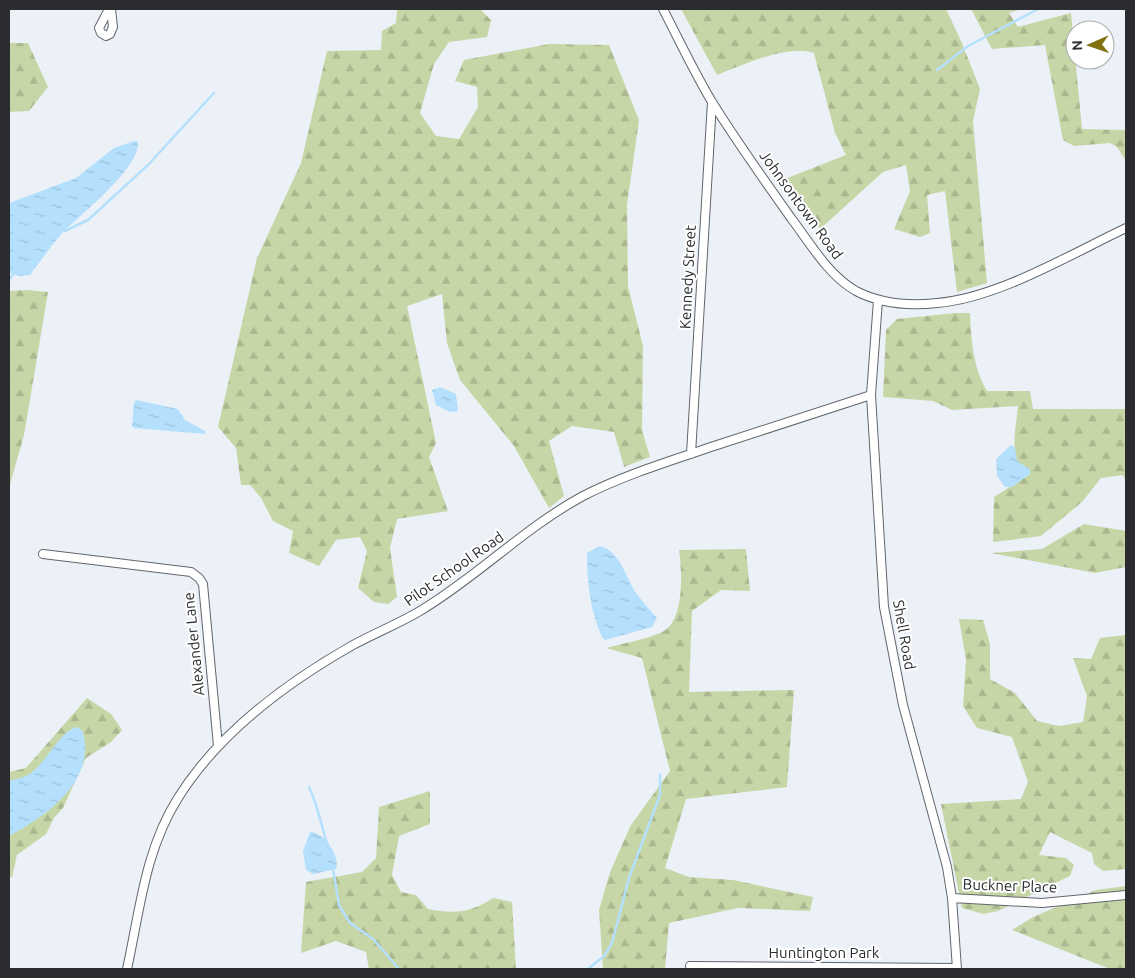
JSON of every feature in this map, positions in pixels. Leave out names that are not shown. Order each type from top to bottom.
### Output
[{"type":"street","name":"Johnsontown Road","points":[[662,9],[712,101],[766,183],[834,274],[856,291],[878,300],[914,304],[939,303],[969,296],[1032,273],[1126,228]]},
{"type":"street","name":"Kennedy Street","points":[[691,454],[712,101]]},
{"type":"street","name":"Shell Road","points":[[878,300],[871,395],[884,607],[903,705],[939,834],[952,898],[957,968]]},
{"type":"street","name":"Pilot School Road","points":[[128,969],[149,860],[160,829],[178,797],[218,746],[247,718],[281,691],[354,644],[419,612],[446,595],[568,506],[618,480],[871,395]]},
{"type":"street","name":"Alexander Lane","points":[[43,554],[191,572],[199,578],[203,584],[218,746]]},
{"type":"street","name":"Buckner Place","points":[[952,898],[1042,904],[1126,895]]},
{"type":"street","name":"Huntington Park","points":[[690,966],[957,968]]},
{"type":"green space","points":[[397,9],[480,9],[491,20],[487,37],[449,42],[434,64],[420,113],[436,136],[459,139],[478,107],[477,87],[455,81],[464,60],[549,44],[609,45],[639,120],[627,205],[628,286],[643,346],[642,430],[650,457],[624,467],[614,432],[572,426],[549,441],[564,496],[549,508],[514,446],[460,380],[447,343],[442,294],[407,306],[436,443],[429,457],[448,511],[397,519],[390,548],[397,597],[388,604],[374,602],[358,588],[367,551],[360,537],[336,540],[319,566],[289,553],[293,531],[273,521],[261,498],[250,485],[241,485],[236,448],[218,427],[257,258],[301,163],[327,51],[381,50],[382,31],[396,23]]},
{"type":"green space","points":[[681,9],[946,9],[980,89],[973,121],[987,283],[957,292],[945,191],[927,195],[930,233],[920,237],[894,229],[910,191],[906,165],[883,172],[820,229],[782,180],[846,155],[835,133],[814,53],[792,51],[779,53],[717,75]]},
{"type":"green space","points":[[971,9],[1022,9],[1009,13],[1018,27],[1071,13],[1072,20],[1065,20],[1065,70],[1076,70],[1082,129],[1126,130],[1126,161],[1117,147],[1110,143],[1074,146],[1063,140],[1045,45],[992,49]]},
{"type":"green space","points":[[9,43],[28,43],[48,87],[29,111],[9,112]]},
{"type":"green space","points":[[9,291],[48,292],[24,435],[9,488]]},
{"type":"green space","points":[[970,313],[972,343],[976,363],[987,391],[1030,391],[1033,409],[1126,409],[1126,482],[1123,475],[1101,478],[1082,502],[1041,536],[993,542],[994,497],[1030,474],[1030,469],[1019,463],[1016,458],[1015,436],[1018,406],[952,410],[933,401],[883,397],[886,330],[897,319]]},
{"type":"green space","points":[[1084,524],[1126,531],[1126,567],[1095,573],[991,553],[1042,549]]},
{"type":"green space","points":[[746,549],[750,591],[721,590],[692,611],[689,692],[794,690],[787,787],[686,799],[665,868],[689,877],[733,880],[813,897],[810,911],[738,908],[669,923],[665,969],[603,969],[599,910],[610,872],[631,825],[670,771],[642,658],[606,648],[662,632],[675,618],[681,582],[679,550]]},
{"type":"green space","points":[[959,619],[983,620],[990,644],[990,679],[1015,693],[1037,721],[1059,726],[1083,722],[1087,696],[1073,658],[1091,659],[1100,638],[1126,635],[1126,869],[1103,871],[1094,864],[1092,853],[1050,832],[1039,855],[1066,858],[1074,865],[1070,876],[998,911],[983,914],[962,908],[941,804],[1021,799],[1028,782],[1012,737],[977,728],[963,706],[966,660]]},
{"type":"green space","points":[[87,698],[111,714],[122,730],[111,742],[86,758],[63,808],[54,818],[46,834],[17,855],[12,878],[9,875],[9,772],[26,768]]},
{"type":"green space","points":[[430,791],[430,824],[399,836],[392,875],[401,892],[416,895],[428,909],[446,912],[462,911],[477,907],[493,898],[512,902],[516,969],[369,969],[366,952],[336,941],[301,953],[306,882],[362,872],[376,858],[379,807]]},
{"type":"green space","points":[[1126,886],[1126,969],[1110,969],[1012,930],[1033,917],[1096,890]]},
{"type":"water","points":[[134,141],[138,142],[136,153],[129,166],[105,193],[58,238],[30,275],[18,276],[9,272],[9,203],[76,178],[114,148]]},
{"type":"water","points":[[440,387],[456,394],[458,411],[450,412],[436,405],[432,390]]},
{"type":"water","points":[[136,400],[178,409],[185,420],[205,431],[206,434],[134,428],[132,426],[134,403]]},
{"type":"water","points":[[1011,445],[1015,448],[1017,461],[1030,469],[1030,474],[1012,487],[1005,487],[997,476],[996,459]]},
{"type":"water","points":[[600,546],[613,553],[618,559],[636,593],[657,618],[652,627],[605,640],[602,637],[592,606],[587,564],[587,553]]},
{"type":"water","points":[[78,727],[83,732],[85,750],[82,767],[75,782],[52,807],[9,836],[9,781],[28,775],[41,764],[65,734]]},
{"type":"water","points":[[310,832],[321,836],[330,846],[336,858],[336,869],[313,874],[306,870],[303,851]]},
{"type":"waterway","points":[[937,70],[968,46],[1038,9]]},
{"type":"waterway","points":[[65,231],[88,220],[148,165],[214,93]]},
{"type":"waterway","points":[[9,280],[14,273]]},
{"type":"waterway","points":[[588,969],[604,956],[612,943],[629,878],[660,795],[660,775]]},
{"type":"waterway","points":[[309,787],[327,844]]},
{"type":"waterway","points":[[333,869],[339,905],[350,923],[373,939],[399,969]]}]
